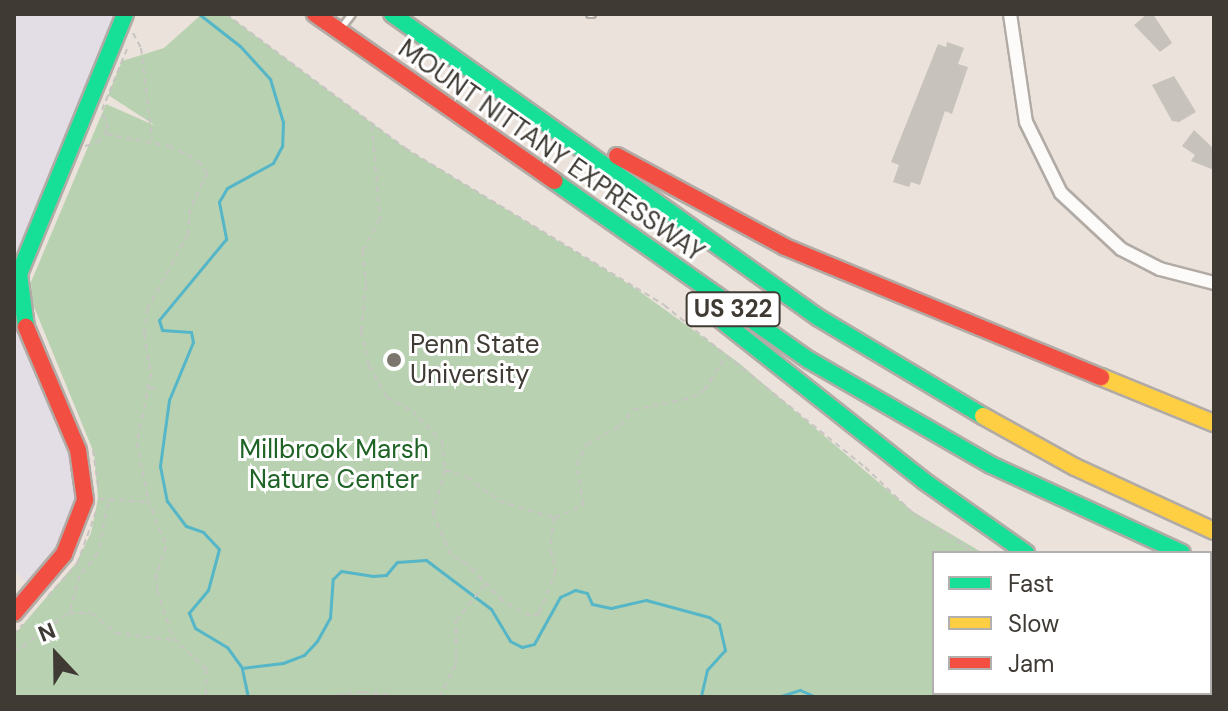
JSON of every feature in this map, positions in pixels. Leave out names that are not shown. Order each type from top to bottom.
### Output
[{"type":"main road","name":"MOUNT NITTANY EXPRESSWAY","points":[[315,14],[846,384],[991,465],[1178,551]]},
{"type":"main road","name":"MOUNT NITTANY EXPRESSWAY","points":[[392,14],[880,356],[1075,467],[1214,531]]},
{"type":"main road","points":[[409,14],[642,173],[772,240],[1214,423]]},
{"type":"main road","points":[[14,613],[64,554],[85,500],[78,450],[17,296],[22,260],[81,147],[130,19]]},
{"type":"main road","points":[[448,108],[924,481],[1023,551]]},
{"type":"street","points":[[1010,14],[1026,122],[1061,193],[1121,249],[1160,269],[1214,283]]},
{"type":"lane","points":[[340,31],[352,14]]},
{"type":"path","points":[[226,14],[372,125],[664,305],[865,467],[914,514],[973,551]]},
{"type":"path","points":[[130,19],[141,48],[152,141]]},
{"type":"path","points":[[95,125],[133,33]]},
{"type":"path","points":[[101,112],[108,122],[106,134]]},
{"type":"path","points":[[372,125],[380,219],[361,256],[366,285],[361,331],[369,366],[390,401],[412,411],[442,441],[445,470],[436,523],[451,555],[530,616],[544,609],[556,570],[550,549],[554,518]]},
{"type":"path","points":[[81,147],[106,134],[157,142],[198,161],[207,173],[191,208],[188,234],[148,308],[148,388],[137,442],[148,502],[164,532],[166,546],[156,581],[174,640],[204,666],[208,677],[206,697]]},
{"type":"path","points":[[81,147],[89,139]]},
{"type":"path","points":[[445,470],[467,477],[499,501],[554,518],[583,505],[577,465],[587,444],[620,426],[633,410],[692,398],[704,390],[727,355]]},
{"type":"path","points":[[148,388],[161,390]]},
{"type":"path","points":[[98,498],[108,503],[148,502]]},
{"type":"path","points":[[69,613],[80,575],[98,553],[108,503]]},
{"type":"path","points":[[439,697],[456,664],[456,621],[487,582]]},
{"type":"path","points":[[14,653],[69,613],[92,613],[115,633],[159,642],[174,640]]},
{"type":"path","points":[[316,697],[363,692],[406,697]]},
{"type":"shaded area","points":[[14,14],[118,14],[14,272]]},
{"type":"shaded area","points":[[14,306],[72,450],[78,503],[64,541],[29,585],[14,569]]},
{"type":"green space","name":"Millbrook Marsh Nature Center","points":[[202,14],[226,14],[405,148],[632,286],[739,363],[912,511],[980,551],[932,551],[932,695],[1212,695],[1212,691],[1214,697],[14,697],[14,635],[76,563],[91,533],[98,498],[94,453],[32,302],[31,282],[106,104],[156,126],[108,95],[122,61],[164,48]]},
{"type":"building","points":[[1147,14],[1153,14],[1172,43],[1160,52],[1134,25]]},
{"type":"building","points":[[947,42],[964,48],[958,64],[968,67],[952,114],[945,111],[920,185],[911,182],[909,187],[893,182],[899,165],[891,162],[938,44],[946,47]]},
{"type":"building","points":[[1174,76],[1196,112],[1179,122],[1172,121],[1152,85]]},
{"type":"building","points":[[1194,130],[1214,149],[1214,170],[1191,161],[1195,155],[1182,146]]},
{"type":"waterway","points":[[199,14],[240,46],[270,79],[283,122],[282,146],[273,163],[227,188],[219,202],[226,239],[159,320],[162,330],[191,332],[193,342],[169,400],[160,466],[167,501],[186,526],[203,532],[219,549],[208,590],[189,613],[195,628],[227,647],[242,668],[283,663],[304,655],[317,641],[330,618],[333,579],[341,571],[386,575],[397,562],[426,560],[491,609],[510,641],[522,647],[534,644],[560,597],[575,590],[587,593],[592,604],[611,608],[646,600],[709,617],[719,624],[725,650],[707,670],[701,697]]},
{"type":"waterway","points":[[242,669],[248,697]]},
{"type":"waterway","points":[[778,697],[800,690],[816,697]]},
{"type":"traffic: fast","points":[[26,327],[19,274],[125,14]]},
{"type":"traffic: fast","points":[[392,14],[819,318],[983,416]]},
{"type":"traffic: fast","points":[[554,181],[809,360],[991,465],[1178,551]]},
{"type":"traffic: fast","points":[[702,305],[924,481],[1023,551]]},
{"type":"traffic: slow","points":[[1101,377],[1214,423]]},
{"type":"traffic: slow","points":[[983,416],[1075,467],[1214,531]]},
{"type":"traffic: jam","points":[[315,14],[554,181]]},
{"type":"traffic: jam","points":[[617,156],[785,247],[1101,377]]},
{"type":"traffic: jam","points":[[14,613],[64,554],[85,500],[78,450],[26,327]]},
{"type":"place","name":"Penn State University","points":[[394,360]]}]
